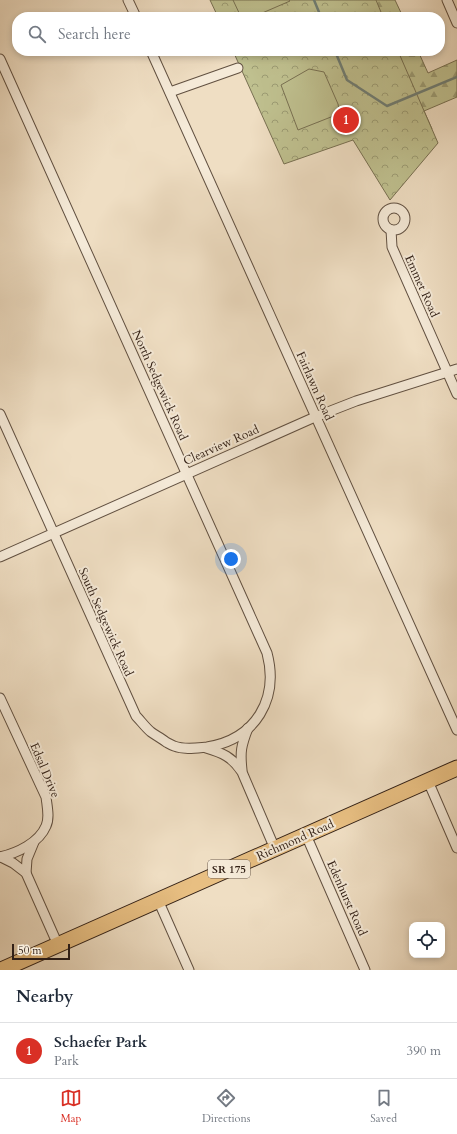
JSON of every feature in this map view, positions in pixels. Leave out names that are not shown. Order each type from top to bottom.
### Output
[{"type":"main road","name":"Richmond Road","points":[[8,969],[158,900],[457,768]]},
{"type":"street","points":[[128,0],[134,12]]},
{"type":"street","points":[[447,0],[457,22]]},
{"type":"street","name":"Fairlawn Road","points":[[153,56],[457,730]]},
{"type":"street","name":"North Sedgewick Road","points":[[0,59],[267,652],[270,664],[270,683],[266,703],[242,742],[240,753],[242,772]]},
{"type":"street","points":[[170,92],[238,68]]},
{"type":"street","name":"Emmet Road","points":[[391,230],[392,248],[457,394]]},
{"type":"street","name":"Clearview Road","points":[[0,557],[315,417],[356,401],[457,369]]},
{"type":"street","name":"South Sedgewick Road","points":[[0,414],[136,716],[151,732],[173,746],[192,749],[214,746],[244,732],[251,726]]},
{"type":"street","name":"Edsal Drive","points":[[0,698],[46,797],[48,808],[47,825],[34,841],[14,853],[0,857]]},
{"type":"street","points":[[204,747],[221,752],[237,764],[242,772],[275,849]]},
{"type":"street","points":[[428,781],[457,848]]},
{"type":"street","name":"Edenhurst Road","points":[[306,835],[365,970]]},
{"type":"street","points":[[34,841],[27,859],[26,873],[58,945]]},
{"type":"street","points":[[0,857],[13,863],[26,873]]},
{"type":"street","points":[[158,900],[189,970]]},
{"type":"green space","points":[[210,0],[376,0],[381,12],[216,12]]},
{"type":"green space","points":[[233,0],[290,1],[265,12],[239,12]]},
{"type":"green space","points":[[302,0],[395,0],[401,12],[308,12]]},
{"type":"green space","points":[[235,56],[400,56],[438,143],[390,200],[353,140],[284,164]]},
{"type":"green space","points":[[333,56],[420,56],[428,73],[457,60],[457,97],[424,111],[432,129]]},
{"type":"green space","points":[[309,69],[324,72],[338,104],[339,110],[336,115],[298,130],[281,85]]},
{"type":"waterway","points":[[314,0],[319,12]]},
{"type":"waterway","points":[[337,56],[347,80],[387,106],[457,77]]},
{"type":"place","name":"Schaefer Park","points":[[346,120]]}]
